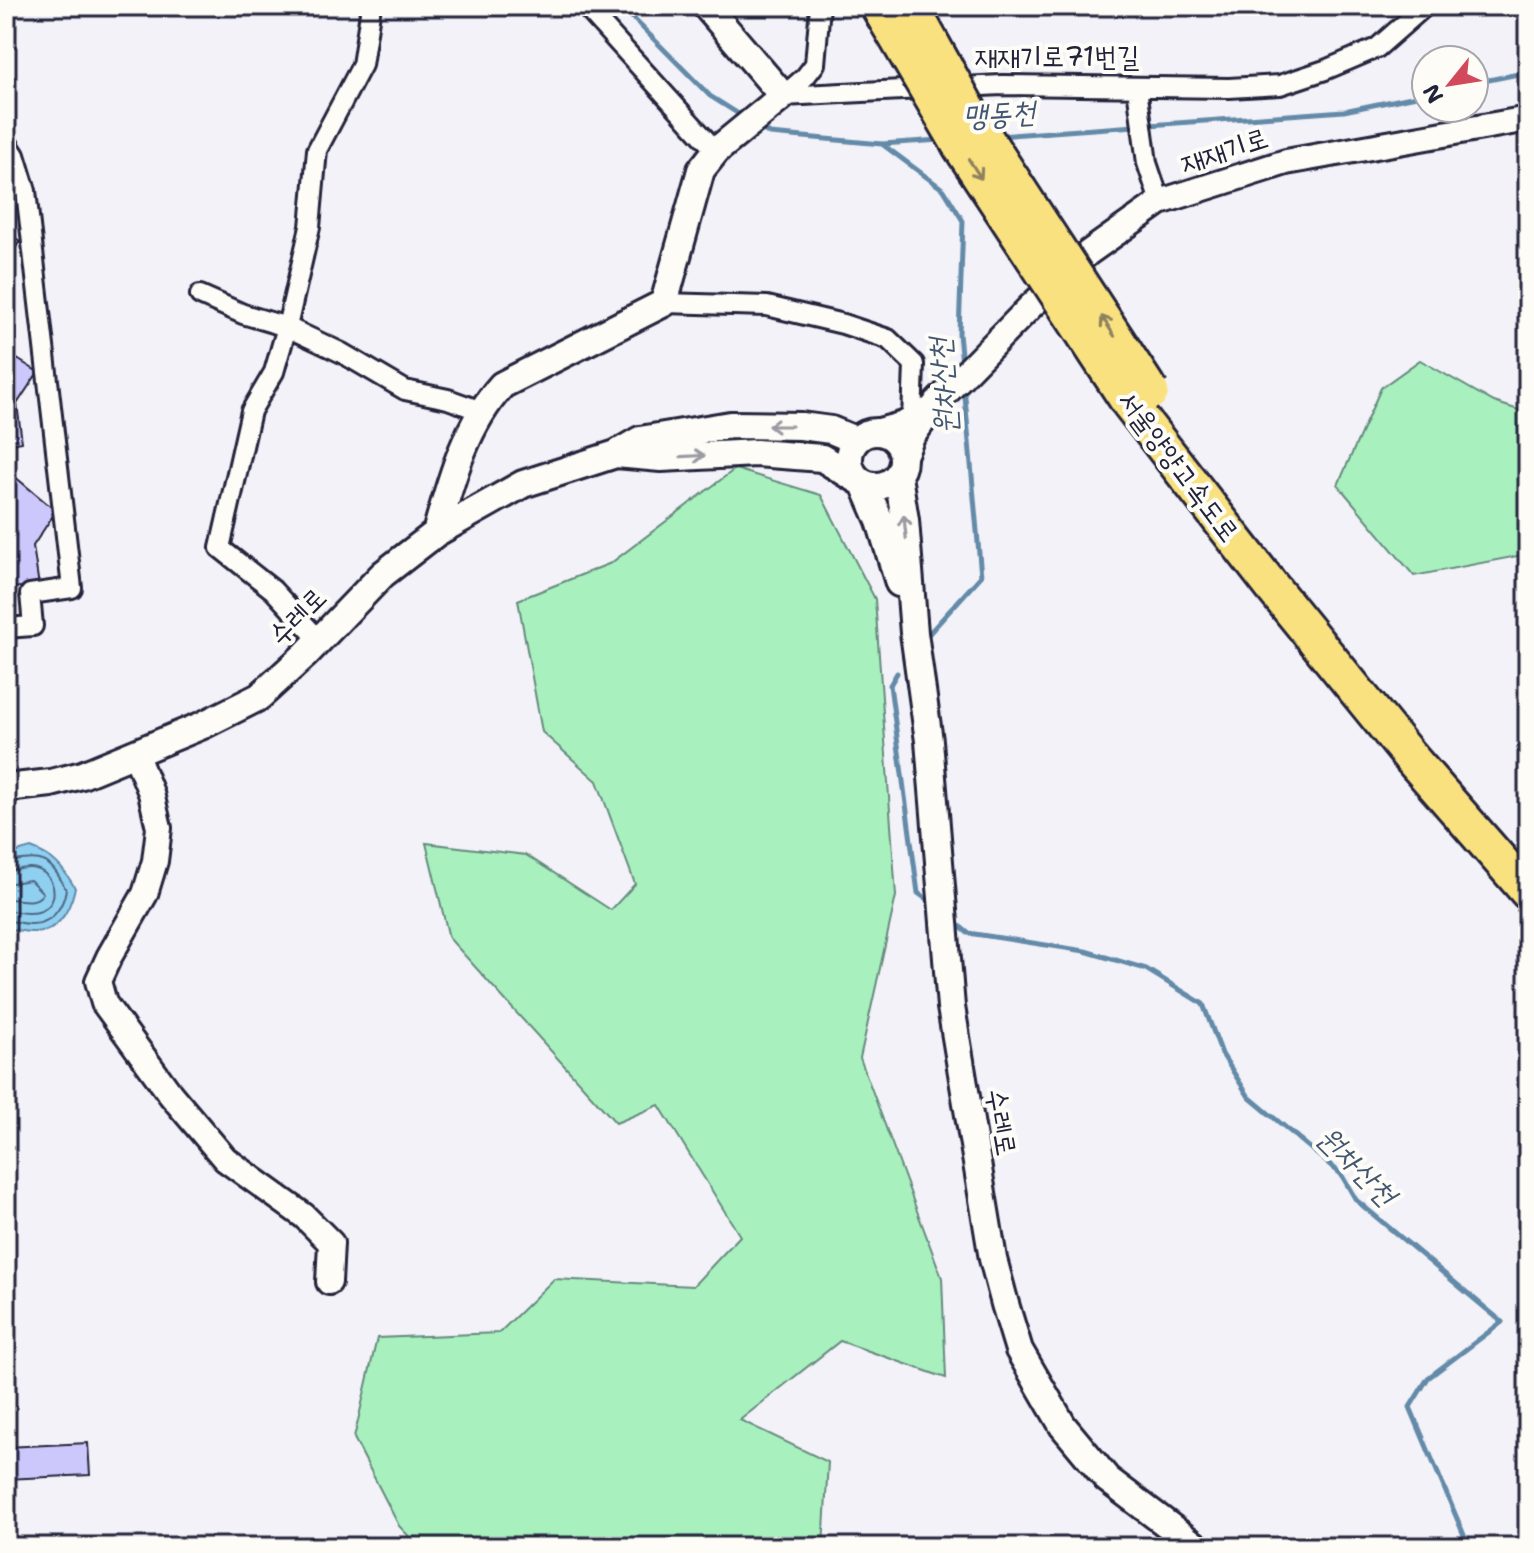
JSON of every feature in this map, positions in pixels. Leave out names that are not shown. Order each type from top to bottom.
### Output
[{"type":"highway","name":"서울양양고속도로","points":[[878,6],[960,146],[1140,398],[1288,572],[1428,744],[1527,883]]},
{"type":"highway","name":"서울양양고속도로","points":[[911,6],[977,125],[1140,398]]},
{"type":"main road","points":[[436,533],[449,488],[473,423],[481,411],[502,385],[664,303],[701,170],[716,151],[783,96],[706,6]]},
{"type":"main road","name":"수레로","points":[[6,788],[51,783],[82,775],[203,725],[259,697],[383,574],[436,533],[523,484],[616,454],[640,440],[730,425],[801,426],[867,436]]},
{"type":"main road","points":[[867,436],[896,440],[900,467],[882,486],[861,482],[851,471],[848,461],[850,450],[867,436]]},
{"type":"main road","name":"수레로","points":[[616,454],[661,458],[756,453],[822,458],[861,482],[880,521],[914,633]]},
{"type":"main road","name":"수레로","points":[[900,467],[914,633],[929,741],[951,1007],[993,1259],[1005,1304],[1019,1350],[1063,1426],[1107,1479],[1197,1547]]},
{"type":"street","points":[[319,640],[273,590],[220,548],[251,411],[274,372],[287,327],[310,227],[317,150],[362,65],[371,6]]},
{"type":"street","points":[[585,6],[716,151]]},
{"type":"street","points":[[783,96],[815,64],[820,6]]},
{"type":"street","name":"재재기로71번길","points":[[783,96],[1002,85],[1137,88],[1280,85],[1377,48],[1425,6]]},
{"type":"street","points":[[1137,88],[1147,163],[1160,202]]},
{"type":"street","name":"재재기로","points":[[937,402],[1088,253],[1160,202],[1286,162],[1528,119]]},
{"type":"street","points":[[6,141],[15,155],[26,191],[72,588],[30,594],[33,626],[6,628]]},
{"type":"street","points":[[200,295],[243,314],[287,327],[342,353],[405,390],[448,399],[481,411]]},
{"type":"street","points":[[664,303],[767,306],[843,324],[888,339],[914,364],[912,420]]},
{"type":"street","points":[[867,436],[912,420],[937,402]]},
{"type":"street","points":[[900,467],[912,437],[937,402]]},
{"type":"street","points":[[135,753],[151,793],[159,828],[155,861],[145,894],[98,981],[104,1003],[171,1095],[225,1159],[304,1216],[331,1243],[329,1282]]},
{"type":"green space","points":[[1420,360],[1494,402],[1528,413],[1528,554],[1414,576],[1338,485],[1381,388]]},
{"type":"green space","points":[[735,469],[821,495],[875,599],[896,896],[860,1058],[942,1278],[946,1378],[840,1341],[740,1420],[828,1462],[823,1547],[419,1547],[399,1526],[354,1438],[377,1338],[499,1333],[554,1279],[693,1286],[740,1236],[659,1105],[616,1123],[449,938],[426,843],[526,855],[611,910],[635,884],[597,781],[542,732],[518,600],[611,563]]},
{"type":"water","points":[[31,848],[62,868],[75,888],[73,896],[62,918],[50,928],[33,932],[6,929],[6,855]]},
{"type":"building","points":[[6,232],[20,241],[6,262]]},
{"type":"building","points":[[6,352],[38,372],[17,404],[22,442],[6,445]]},
{"type":"building","points":[[8,471],[56,511],[33,546],[39,586],[6,588]]},
{"type":"building","points":[[88,1443],[90,1475],[6,1479],[6,1447]]},
{"type":"waterway","name":"맹동천","points":[[621,6],[710,96],[745,118]]},
{"type":"waterway","name":"맹동천","points":[[1490,80],[1528,72]]},
{"type":"waterway","name":"맹동천","points":[[998,136],[1344,111],[1410,97]]},
{"type":"waterway","name":"맹동천","points":[[760,128],[770,134],[882,144],[940,140]]},
{"type":"waterway","name":"원차산천","points":[[882,144],[944,190],[963,221],[959,334],[962,364]]},
{"type":"waterway","name":"원차산천","points":[[925,638],[981,576],[964,386]]},
{"type":"waterway","name":"원차산천","points":[[897,673],[890,685],[918,893],[929,901]]},
{"type":"waterway","name":"원차산천","points":[[957,924],[968,933],[1085,951],[1146,969],[1203,1004],[1222,1054],[1249,1097],[1341,1174],[1356,1200],[1502,1322],[1428,1378],[1410,1407],[1469,1547]]}]
